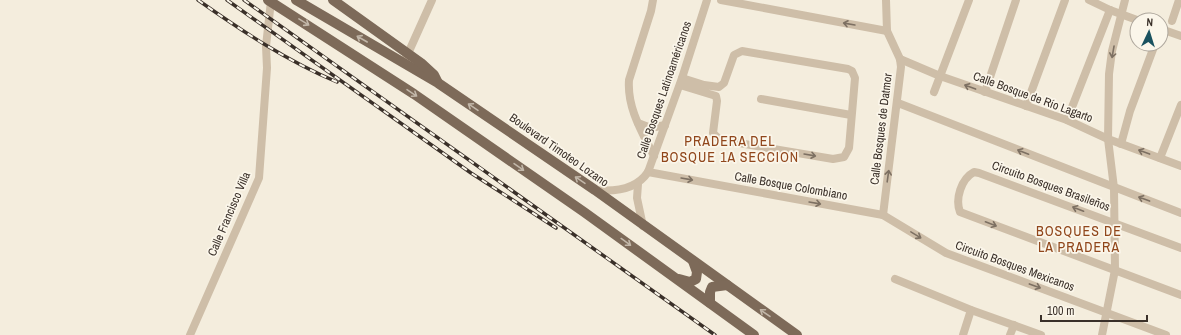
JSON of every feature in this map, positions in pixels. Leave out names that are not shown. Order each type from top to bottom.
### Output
[{"type":"main road","points":[[270,0],[420,98],[754,335]]},
{"type":"main road","name":"Boulevard Timoteo Lozano","points":[[296,0],[438,83],[595,190],[643,226],[797,335]]},
{"type":"main road","points":[[333,0],[409,53],[429,69],[438,83]]},
{"type":"main road","points":[[677,279],[690,282],[696,279],[697,272],[693,261]]},
{"type":"main road","points":[[710,303],[712,287],[726,285]]},
{"type":"street","name":"Calle Francisco Villa","points":[[190,335],[259,178],[270,0]]},
{"type":"street","points":[[402,62],[409,53],[432,0]]},
{"type":"street","points":[[653,0],[651,11],[629,80],[630,102],[638,123],[654,156]]},
{"type":"street","name":"Calle Bosques Latinoaméricanos","points":[[638,184],[648,172],[654,156],[681,82],[707,0]]},
{"type":"street","points":[[721,0],[887,31]]},
{"type":"street","name":"Calle Bosques de Datmor","points":[[883,215],[898,103],[901,67],[900,59],[887,31],[886,0]]},
{"type":"street","points":[[934,92],[969,0]]},
{"type":"street","points":[[985,92],[1016,0]]},
{"type":"street","points":[[1026,106],[1065,0]]},
{"type":"street","points":[[1088,0],[1129,17]]},
{"type":"street","points":[[1102,335],[1108,313],[1115,270],[1114,188],[1108,139],[1110,74],[1112,51],[1126,0]]},
{"type":"street","points":[[1172,21],[1179,2]]},
{"type":"street","points":[[1067,120],[1110,10]]},
{"type":"street","points":[[1169,32],[1181,36]]},
{"type":"street","points":[[742,51],[848,69],[852,71],[855,78],[849,148],[844,157],[833,159],[716,138],[713,130],[717,101],[716,96],[681,82],[719,86],[724,83],[734,55],[742,51]]},
{"type":"street","points":[[1121,144],[1130,111],[1152,52]]},
{"type":"street","name":"Calle Bosque de Río Lagarto","points":[[900,59],[940,76],[1067,120],[1108,139],[1181,166]]},
{"type":"street","points":[[761,99],[851,114]]},
{"type":"street","points":[[898,103],[1181,213]]},
{"type":"street","points":[[1160,158],[1181,104]]},
{"type":"street","points":[[638,123],[651,128],[665,125]]},
{"type":"street","name":"Calle Bosque Colombiano","points":[[648,172],[883,215]]},
{"type":"street","name":"Circuito Bosques Brasileños","points":[[1181,248],[979,173],[974,172],[967,177],[957,200],[960,212],[1181,295]]},
{"type":"street","points":[[595,190],[617,190],[638,184],[637,198],[643,226]]},
{"type":"street","name":"Circuito Bosques Mexicanos","points":[[883,215],[946,253],[1166,335]]},
{"type":"street","points":[[895,279],[971,310],[1041,335]]},
{"type":"street","points":[[963,335],[971,310]]},
{"type":"street","points":[[1010,335],[1014,325]]},
{"type":"railway","points":[[198,0],[265,45],[300,65],[337,82]]},
{"type":"railway","points":[[227,0],[471,173],[556,228]]},
{"type":"railway","points":[[244,0],[715,335]]},
{"type":"district","name":"PRADERA DEL BOSQUE 1A SECCION","points":[[730,150]]},
{"type":"district","name":"BOSQUES DE LA PRADERA","points":[[1079,240]]}]
